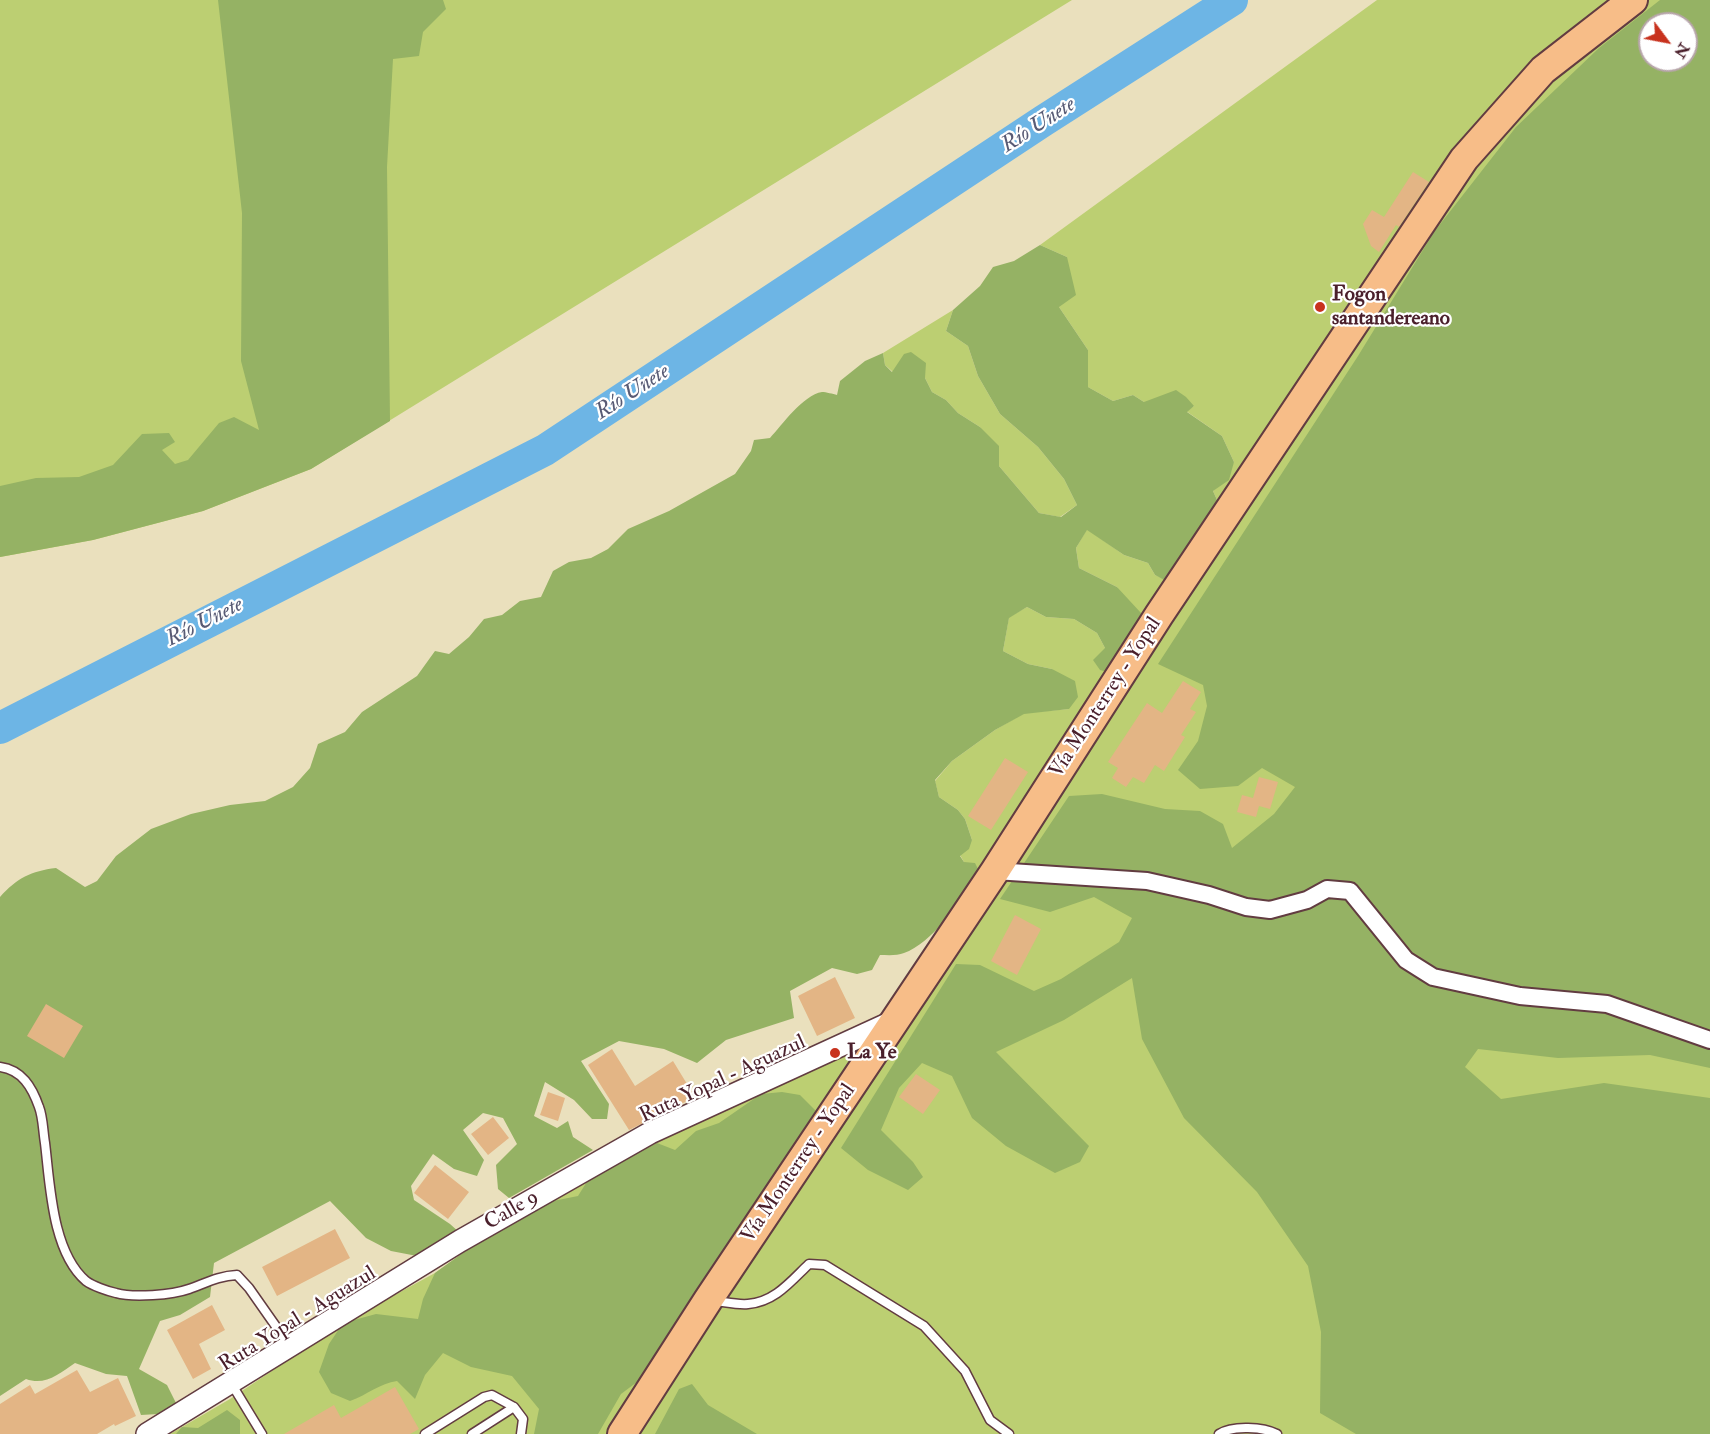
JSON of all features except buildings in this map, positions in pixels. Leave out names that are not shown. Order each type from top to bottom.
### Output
[{"type":"highway","name":"Vía Monterrey - Yopal","points":[[894,1022],[995,871],[1159,615],[1464,159],[1543,70],[1633,0]]},
{"type":"street","points":[[995,871],[1147,881],[1209,895],[1246,907],[1270,910],[1307,900],[1327,889],[1350,891],[1406,960],[1433,976],[1520,996],[1607,1004],[1710,1040]]},
{"type":"lane","points":[[622,1434],[708,1300],[894,1022]]},
{"type":"lane","name":"Ruta Yopal - Aguazul","points":[[147,1434],[460,1241],[650,1133],[894,1022]]},
{"type":"lane","points":[[0,1067],[20,1073],[40,1108],[52,1206],[61,1239],[73,1264],[87,1282],[117,1294],[147,1295],[187,1290],[221,1275],[237,1275],[290,1345]]},
{"type":"lane","points":[[708,1300],[746,1305],[762,1302],[776,1295],[809,1264],[825,1265],[924,1326],[965,1371],[990,1420],[1010,1434]]},
{"type":"lane","points":[[231,1383],[262,1434]]},
{"type":"lane","points":[[425,1434],[484,1397],[492,1395],[514,1407],[523,1419],[521,1434]]},
{"type":"lane","points":[[472,1434],[514,1407]]},
{"type":"lane","points":[[1219,1434],[1239,1428],[1270,1431],[1277,1434]]},
{"type":"green space","points":[[0,0],[1072,0],[311,469],[203,511],[93,540],[0,557]]},
{"type":"green space","points":[[218,0],[443,0],[446,9],[423,32],[419,56],[393,59],[387,167],[390,421],[311,469],[203,511],[93,540],[0,557],[0,486],[36,478],[79,477],[113,465],[142,434],[169,433],[175,442],[162,450],[175,464],[188,460],[219,423],[234,417],[259,430],[241,361],[242,213]]},
{"type":"green space","points":[[1377,0],[1608,0],[1536,58],[1221,509],[1213,491],[1234,462],[1222,436],[1186,411],[1194,406],[1144,402],[1133,395],[1113,401],[1088,387],[1088,350],[1059,307],[1067,257],[1040,245]]},
{"type":"green space","points":[[1647,0],[1710,0],[1710,1434],[170,1434],[230,1399],[343,1323],[435,1273],[474,1245],[624,1158],[903,1027],[1451,193],[1554,73]]},
{"type":"green space","points":[[1660,0],[1710,0],[1710,1068],[1650,1055],[1558,1058],[1478,1049],[1465,1067],[1501,1099],[1604,1083],[1710,1098],[1710,1434],[1356,1434],[1320,1413],[1321,1332],[1308,1266],[1257,1192],[1184,1118],[1142,1039],[1132,978],[1064,1020],[996,1052],[1089,1146],[1080,1162],[1055,1173],[1006,1146],[972,1118],[952,1076],[922,1063],[899,1088],[881,1130],[913,1162],[923,1177],[908,1190],[868,1170],[841,1148],[956,964],[980,965],[1034,991],[1061,979],[1119,942],[1132,918],[1094,897],[1050,912],[1000,899],[1069,796],[1102,794],[1165,809],[1200,811],[1223,824],[1232,848],[1274,814],[1295,787],[1262,768],[1238,786],[1200,789],[1178,770],[1198,741],[1207,706],[1203,685],[1158,664],[1358,356],[1434,232],[1516,127],[1599,48],[1638,17],[1638,72],[1698,72],[1698,12],[1645,12]]},
{"type":"green space","points":[[1040,245],[1067,257],[1076,295],[1059,307],[1088,350],[1088,387],[1113,401],[1133,395],[1144,402],[1176,390],[1194,406],[1187,412],[1222,436],[1234,462],[1229,480],[1213,491],[1221,509],[1168,582],[1155,575],[1148,563],[1124,555],[1087,530],[1076,548],[1079,568],[1117,587],[1141,613],[1142,631],[1114,674],[1100,670],[1093,660],[1105,648],[1097,633],[1074,619],[1046,617],[1027,607],[1009,618],[1003,651],[1028,664],[1052,669],[1075,681],[1078,697],[1069,709],[1024,714],[995,730],[952,761],[935,780],[939,797],[958,810],[965,819],[972,840],[969,849],[960,856],[964,862],[975,863],[982,877],[946,920],[914,948],[898,955],[880,955],[872,970],[857,974],[832,968],[790,991],[794,1018],[726,1040],[697,1063],[664,1049],[619,1041],[581,1061],[609,1104],[607,1119],[592,1119],[574,1100],[545,1082],[534,1116],[557,1128],[568,1121],[573,1137],[593,1150],[509,1198],[498,1189],[496,1165],[517,1144],[503,1118],[483,1113],[463,1130],[484,1160],[477,1176],[454,1169],[433,1154],[411,1186],[414,1200],[460,1233],[417,1256],[391,1251],[366,1238],[330,1201],[214,1263],[210,1297],[180,1315],[160,1321],[139,1369],[167,1385],[177,1405],[158,1414],[141,1415],[127,1376],[106,1374],[75,1363],[46,1380],[26,1379],[0,1396],[0,897],[25,876],[56,868],[85,887],[97,881],[116,856],[151,829],[191,814],[230,805],[265,801],[293,787],[310,768],[318,744],[345,732],[362,712],[417,676],[435,651],[449,654],[469,637],[484,619],[502,615],[520,601],[541,597],[553,571],[569,562],[591,558],[608,549],[628,529],[669,511],[735,474],[751,451],[754,440],[770,438],[793,411],[815,394],[822,392],[837,395],[840,381],[865,361],[883,353],[885,365],[892,372],[904,354],[911,352],[926,363],[925,378],[932,392],[980,427],[999,446],[999,466],[1039,513],[1061,517],[1077,505],[1064,479],[1038,447],[1000,414],[978,376],[968,346],[946,331],[953,310],[980,286],[993,267],[1014,261]]},
{"type":"green space","points":[[953,310],[946,331],[968,346],[978,376],[1000,414],[1038,447],[1064,479],[1077,505],[1060,517],[1039,513],[999,466],[980,427],[932,392],[925,378],[893,372],[885,365],[883,353]]},
{"type":"green space","points":[[1087,529],[1124,555],[1148,563],[1155,575],[1168,581],[1142,631],[1117,587],[1079,568],[1076,548]]},
{"type":"green space","points":[[1027,607],[1046,617],[1074,619],[1097,633],[1114,674],[982,877],[964,862],[960,855],[972,840],[965,819],[958,810],[939,797],[935,781],[952,761],[995,730],[1024,713],[1069,709],[1052,669],[1028,664],[1003,651],[1009,617]]},
{"type":"green space","points":[[782,1092],[800,1095],[818,1113],[645,1376],[621,1394],[598,1434],[534,1434],[539,1409],[512,1376],[471,1367],[443,1353],[425,1375],[415,1399],[397,1381],[385,1384],[350,1401],[331,1393],[319,1372],[329,1344],[343,1323],[376,1314],[418,1319],[423,1299],[435,1273],[474,1245],[553,1201],[578,1196],[588,1180],[624,1158],[657,1143],[675,1150],[696,1131],[719,1123],[761,1094]]},
{"type":"green space","points":[[692,1384],[708,1405],[757,1434],[655,1434],[679,1389]]},
{"type":"green space","points":[[227,1410],[240,1420],[240,1434],[176,1434],[182,1427],[198,1428]]},
{"type":"waterway","name":"Río Unete","points":[[0,728],[545,450],[1043,121],[1232,0]]},
{"type":"place","name":"Fogon santandereano","points":[[1320,307]]},
{"type":"place","name":"La Ye","points":[[835,1053]]}]
